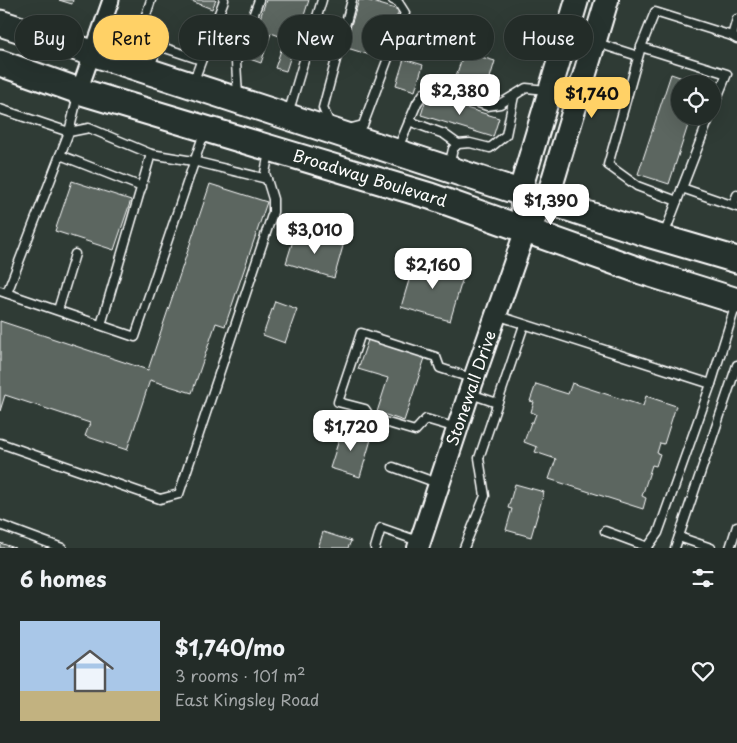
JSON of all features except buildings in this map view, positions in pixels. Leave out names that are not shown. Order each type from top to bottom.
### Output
[{"type":"main road","points":[[526,229],[520,191],[549,90],[578,0]]},
{"type":"main road","points":[[526,229],[547,200],[608,0]]},
{"type":"main road","name":"Broadway Boulevard","points":[[0,23],[663,239],[737,260]]},
{"type":"main road","name":"Broadway Boulevard","points":[[0,63],[79,91],[430,196],[641,271],[737,302]]},
{"type":"main road","points":[[322,164],[334,132]]},
{"type":"street","points":[[79,91],[111,0]]},
{"type":"street","name":"Stonewall Drive","points":[[419,545],[471,386],[526,229]]},
{"type":"lane","points":[[146,15],[151,0]]},
{"type":"lane","points":[[218,15],[224,0]]},
{"type":"lane","points":[[238,100],[236,62],[259,0]]},
{"type":"lane","points":[[287,116],[322,0]]},
{"type":"lane","points":[[352,0],[322,108],[334,132],[363,125],[405,13],[398,2],[393,0]]},
{"type":"lane","points":[[677,201],[637,186],[608,165],[638,56],[655,12],[734,38],[737,19]]},
{"type":"lane","points":[[595,42],[638,56]]},
{"type":"lane","points":[[641,47],[727,74],[721,88]]},
{"type":"lane","points":[[148,71],[152,60]]},
{"type":"lane","points":[[192,85],[201,60]]},
{"type":"lane","points":[[397,151],[417,102],[424,93],[434,89],[443,90],[488,106],[500,104],[526,88],[549,90]]},
{"type":"lane","points":[[79,91],[69,132],[3,292],[134,337],[193,161],[206,128]]},
{"type":"lane","points":[[449,168],[453,149],[458,144],[470,143],[490,148],[506,135],[514,96]]},
{"type":"lane","points":[[0,108],[69,132],[89,128],[151,154],[193,161],[267,179]]},
{"type":"lane","points":[[409,121],[444,134],[458,144]]},
{"type":"lane","points":[[663,239],[706,125]]},
{"type":"lane","points":[[0,443],[160,499],[179,494],[273,212],[273,199],[265,173],[270,148]]},
{"type":"lane","points":[[101,325],[151,154]]},
{"type":"lane","points":[[60,155],[142,187]]},
{"type":"lane","points":[[682,188],[735,206],[737,195]]},
{"type":"lane","points":[[58,310],[75,254]]},
{"type":"lane","points":[[605,531],[648,548],[658,533],[711,384],[737,302]]},
{"type":"lane","points":[[496,315],[711,384]]},
{"type":"lane","points":[[464,548],[485,496],[479,458],[524,325]]},
{"type":"lane","points":[[457,428],[426,419],[415,431],[371,418],[365,409],[338,402],[361,334],[436,357],[440,368],[497,404]]},
{"type":"lane","points":[[676,548],[737,365]]},
{"type":"lane","points":[[728,391],[737,394]]},
{"type":"lane","points":[[393,467],[439,484]]},
{"type":"lane","points":[[0,525],[62,548]]},
{"type":"lane","points":[[730,548],[737,526]]},
{"type":"lane","points":[[375,548],[381,528],[419,545]]},
{"type":"lane","points":[[679,537],[711,548]]}]
